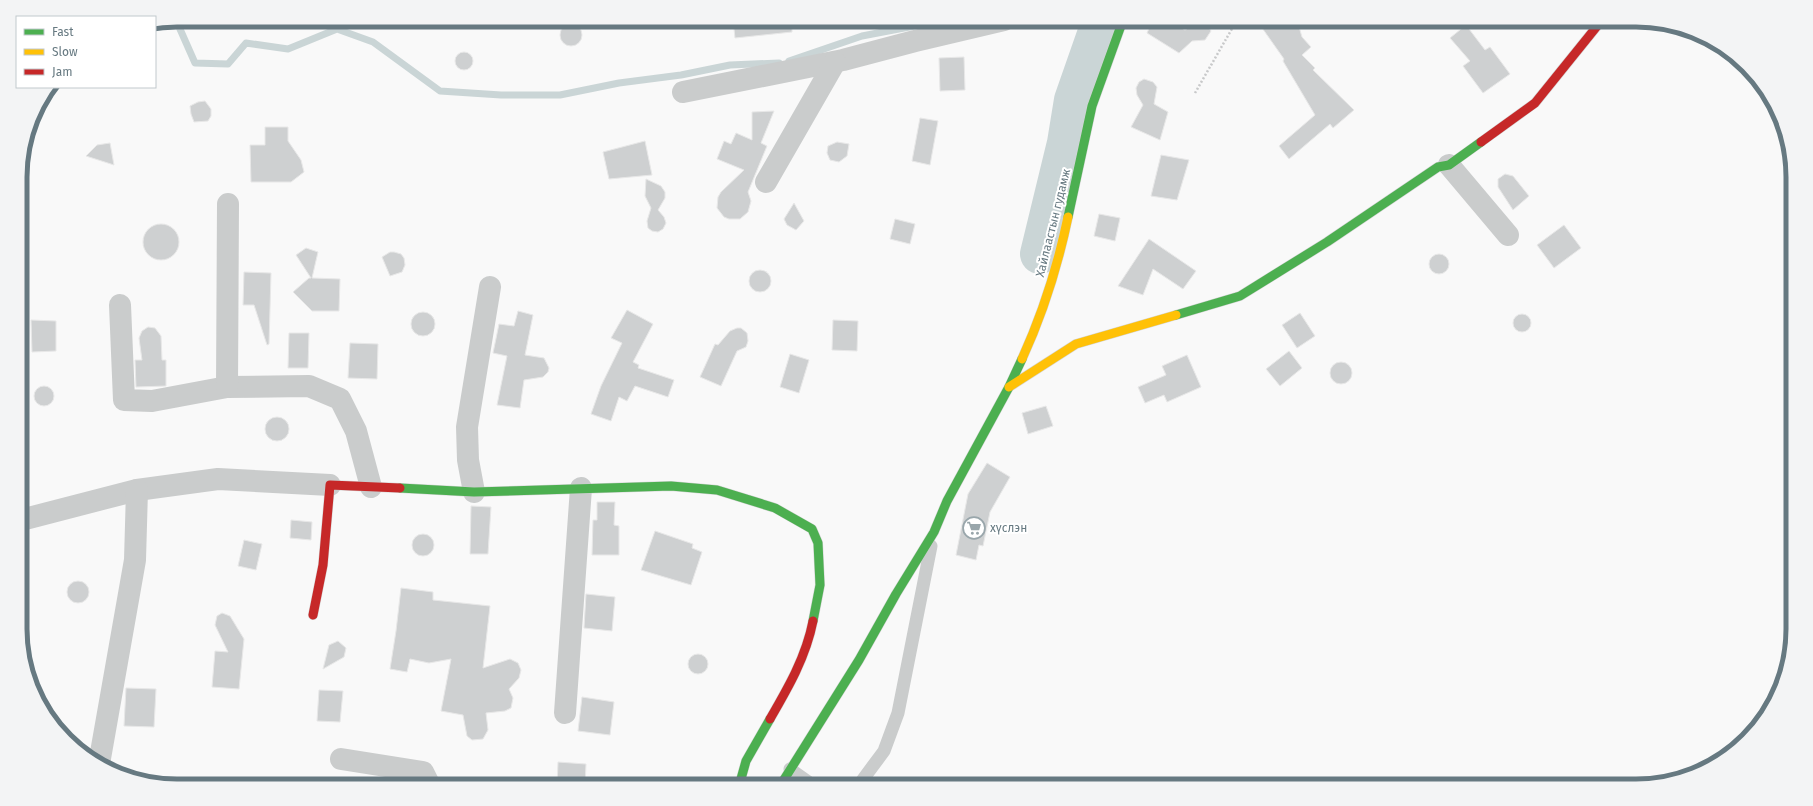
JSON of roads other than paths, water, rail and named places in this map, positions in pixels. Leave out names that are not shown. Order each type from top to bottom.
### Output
[{"type":"street","points":[[683,92],[836,62],[976,27]]},
{"type":"street","name":"Хайлаастын гудамж","points":[[784,779],[859,660],[896,594],[934,532],[948,501],[1009,387],[1035,331],[1060,255],[1092,106],[1120,27]]},
{"type":"street","points":[[1009,387],[1076,344],[1240,296],[1327,242],[1438,167],[1449,165],[1534,103],[1596,27]]},
{"type":"street","points":[[766,182],[836,62]]},
{"type":"street","points":[[1449,165],[1508,235]]},
{"type":"street","points":[[227,387],[228,204]]},
{"type":"street","points":[[474,492],[468,460],[467,427],[490,287]]},
{"type":"street","points":[[120,305],[124,400],[152,401],[227,387],[309,386],[340,399],[356,431],[371,487]]},
{"type":"street","points":[[27,518],[138,490],[218,479],[474,492],[671,486],[717,490],[775,508],[812,529],[818,544],[820,585],[811,631],[794,678],[746,761],[741,779]]},
{"type":"street","points":[[313,615],[323,565],[330,485]]},
{"type":"street","points":[[565,713],[581,488]]},
{"type":"street","points":[[100,758],[135,560],[138,490]]},
{"type":"street","points":[[341,760],[424,772],[427,779]]},
{"type":"lane","points":[[863,779],[884,751],[898,713],[934,532]]},
{"type":"lane","points":[[790,769],[804,779]]},
{"type":"waterway","points":[[179,27],[195,63],[228,64],[246,43],[288,49],[337,29],[373,42],[440,91],[501,95],[560,95],[619,83],[681,75],[730,65],[779,63]]},
{"type":"waterway","points":[[789,61],[862,36],[909,27]]},
{"type":"waterway","points":[[1040,254],[1067,143],[1074,100],[1100,27]]},
{"type":"place","name":"хүслэн","points":[[974,528]]}]
